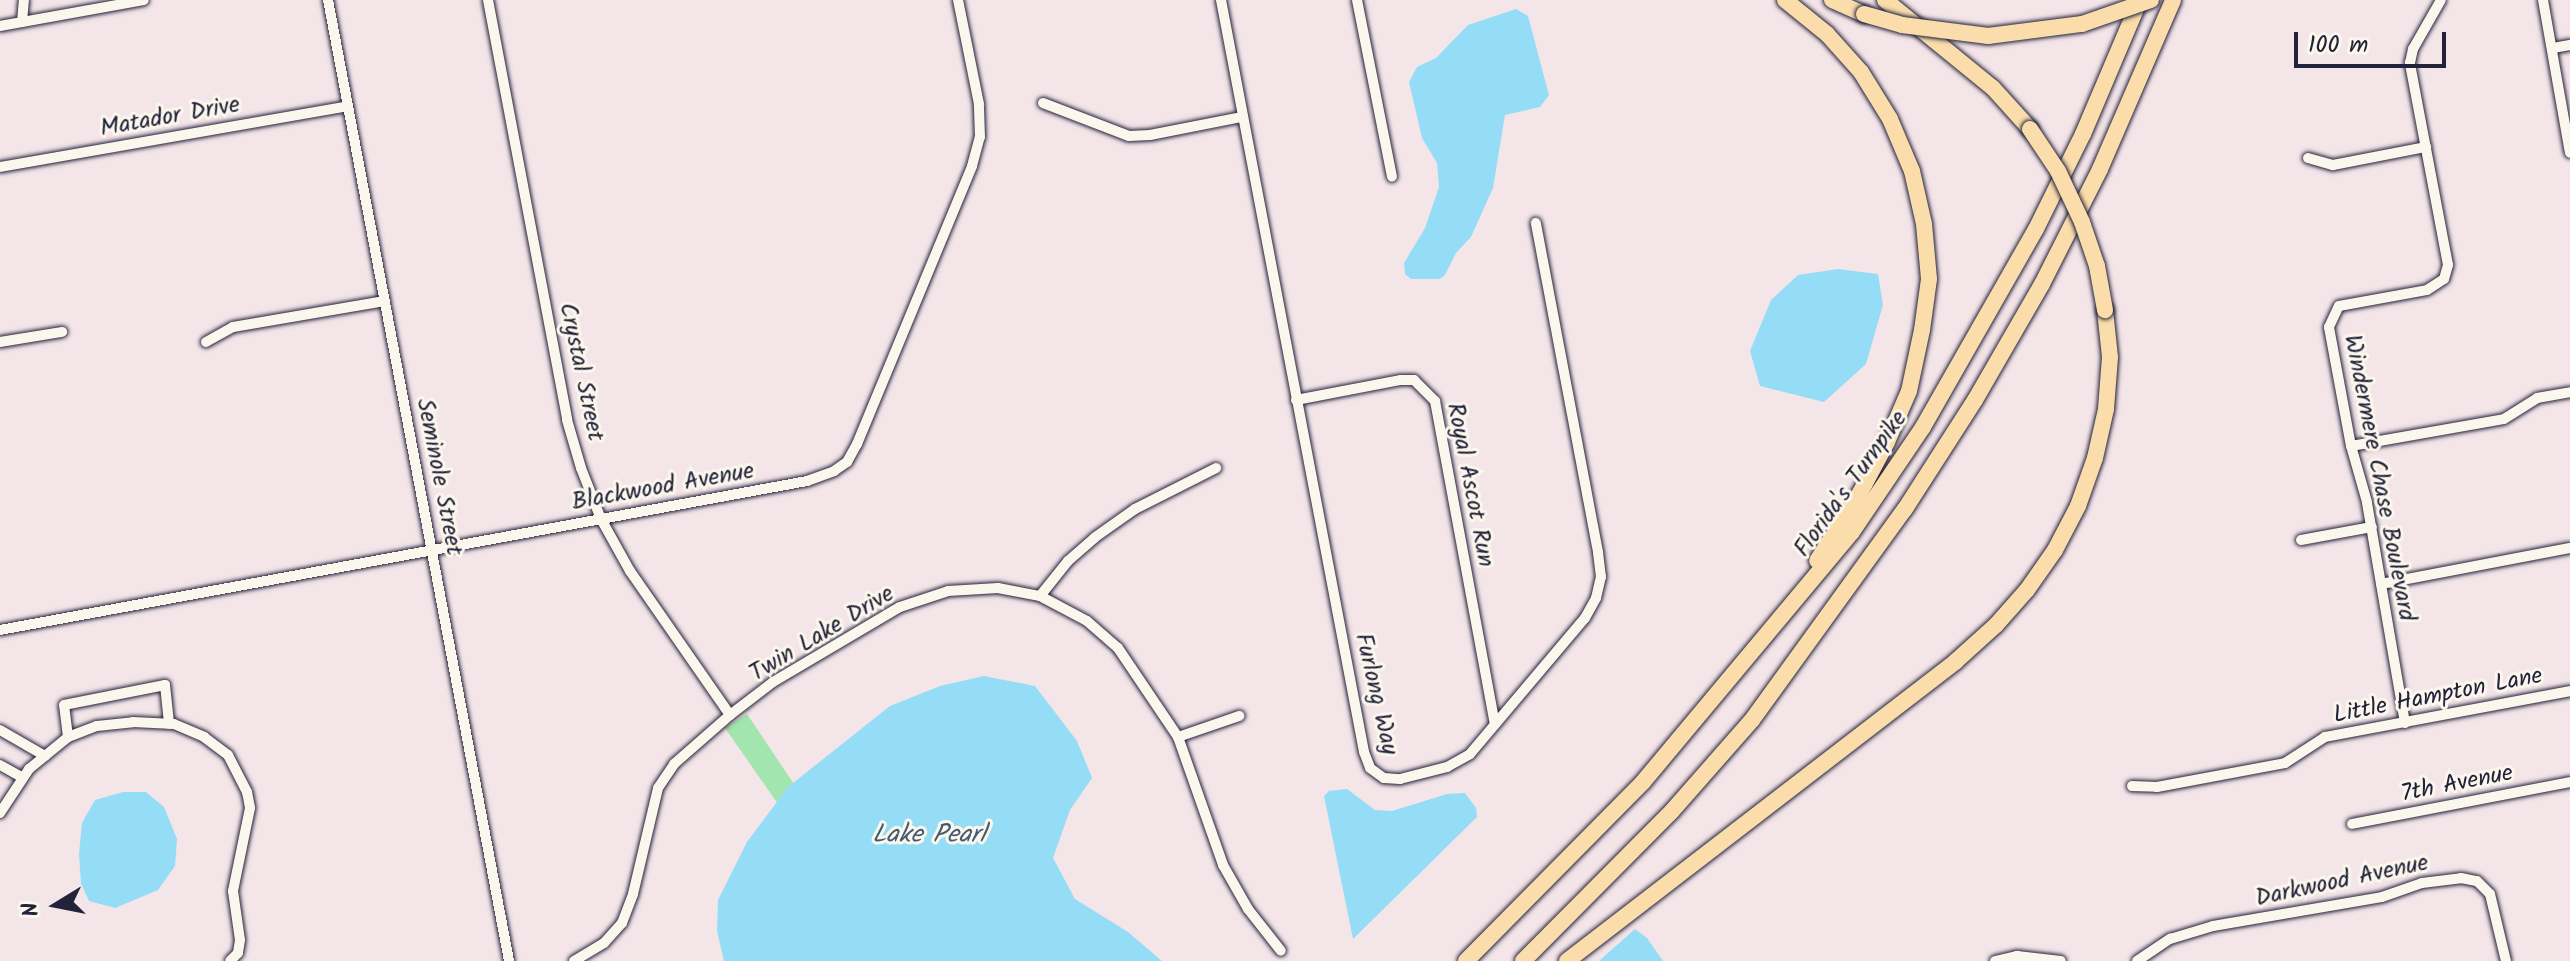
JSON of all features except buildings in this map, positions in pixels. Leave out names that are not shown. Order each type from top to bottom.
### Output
[{"type":"highway","points":[[1784,611],[1860,493],[1887,442],[1909,391],[1929,279],[1924,224],[1912,171],[1890,119],[1861,72],[1836,44],[1785,0]]},
{"type":"highway","points":[[1832,0],[1864,14],[1929,30],[1988,36],[2082,24],[2151,0]]},
{"type":"highway","points":[[1567,961],[1955,662],[1996,625],[2027,590],[2055,550],[2078,506],[2095,458],[2107,396],[2110,357],[2097,266],[2082,222],[2058,171],[2030,129],[1993,88],[1885,0]]},
{"type":"highway","name":"Florida's Turnpike","points":[[1466,961],[1643,782],[1711,705],[1784,611],[1852,532],[1923,427],[1978,336],[2083,134],[2140,0]]},
{"type":"highway","points":[[1523,961],[1672,811],[1752,720],[1905,509],[1975,400],[2042,284],[2100,169],[2173,0]]},
{"type":"street","points":[[22,22],[24,0]]},
{"type":"street","points":[[0,26],[144,0]]},
{"type":"street","name":"Seminole Street","points":[[328,0],[509,961]]},
{"type":"street","name":"Crystal Street","points":[[488,0],[567,420],[601,519],[630,571],[730,715]]},
{"type":"street","name":"Blackwood Avenue","points":[[0,630],[807,481],[847,462],[972,166],[980,137],[979,104],[958,0]]},
{"type":"street","name":"Furlong Way","points":[[1221,0],[1364,752],[1370,768],[1384,778],[1400,779],[1447,767],[1470,754],[1585,618],[1596,598],[1601,577],[1536,223]]},
{"type":"street","points":[[1357,0],[1392,177]]},
{"type":"street","name":"Windermere Chase Boulevard","points":[[2405,723],[2372,527],[2351,446],[2329,327],[2339,306],[2427,290],[2444,279],[2448,265],[2410,63],[2413,49],[2441,0]]},
{"type":"street","points":[[2543,0],[2570,153]]},
{"type":"street","points":[[2553,48],[2570,45]]},
{"type":"street","points":[[1043,103],[1129,136],[1150,135],[1242,117]]},
{"type":"street","name":"Matador Drive","points":[[0,167],[348,106]]},
{"type":"street","points":[[2308,158],[2333,165],[2426,147]]},
{"type":"street","points":[[206,342],[233,327],[385,301]]},
{"type":"street","points":[[0,342],[62,332]]},
{"type":"street","name":"Royal Ascot Run","points":[[1296,400],[1414,380],[1435,401],[1495,724]]},
{"type":"street","points":[[2351,446],[2504,419],[2522,411],[2537,398],[2570,392]]},
{"type":"street","points":[[1040,596],[1068,561],[1094,538],[1135,509],[1216,468]]},
{"type":"street","points":[[2301,540],[2372,527]]},
{"type":"street","points":[[2381,584],[2570,548]]},
{"type":"street","name":"Twin Lake Drive","points":[[574,961],[604,943],[622,923],[633,894],[658,788],[674,764],[773,682],[900,607],[948,591],[998,588],[1040,596],[1087,621],[1118,648],[1178,737],[1223,865],[1248,909],[1281,951]]},
{"type":"street","points":[[68,737],[64,705],[165,685],[169,724]]},
{"type":"street","name":"Little Hampton Lane","points":[[2132,786],[2157,787],[2285,763],[2325,737],[2570,691]]},
{"type":"street","points":[[1178,737],[1239,716]]},
{"type":"street","points":[[0,813],[23,778],[68,737],[109,725],[169,724],[204,737],[228,755],[247,792],[250,808],[233,891],[240,940],[238,953],[230,961]]},
{"type":"street","points":[[0,730],[45,756]]},
{"type":"street","points":[[0,765],[23,778]]},
{"type":"street","name":"7th Avenue","points":[[2352,824],[2570,782]]},
{"type":"street","name":"Darkwood Avenue","points":[[2137,961],[2170,939],[2213,926],[2382,897],[2422,883],[2461,878],[2477,881],[2490,894],[2506,961]]},
{"type":"street","points":[[1995,961],[2017,956],[2061,961]]},
{"type":"green space","points":[[747,714],[812,811],[792,824],[725,728]]},
{"type":"water","points":[[1516,9],[1528,16],[1549,95],[1540,107],[1505,115],[1493,188],[1471,237],[1456,253],[1445,275],[1440,279],[1411,279],[1405,274],[1404,263],[1425,228],[1439,187],[1437,163],[1422,138],[1409,82],[1417,67],[1436,58],[1468,25]]},
{"type":"water","points":[[1838,269],[1878,274],[1883,305],[1866,364],[1824,402],[1760,386],[1750,351],[1771,300],[1798,275]]},
{"type":"water","name":"Lake Pearl","points":[[984,676],[1035,686],[1077,741],[1092,778],[1070,810],[1053,858],[1075,899],[1128,932],[1162,961],[724,961],[717,931],[718,900],[747,842],[788,787],[890,706],[940,686]]},
{"type":"water","points":[[1347,789],[1375,810],[1392,811],[1447,794],[1465,793],[1476,808],[1477,817],[1353,939],[1324,796],[1329,791]]},
{"type":"water","points":[[123,792],[146,792],[164,807],[177,839],[175,866],[158,890],[115,908],[89,901],[81,883],[79,854],[82,823],[95,800]]},
{"type":"water","points":[[1635,929],[1647,938],[1663,961],[1599,961]]}]
